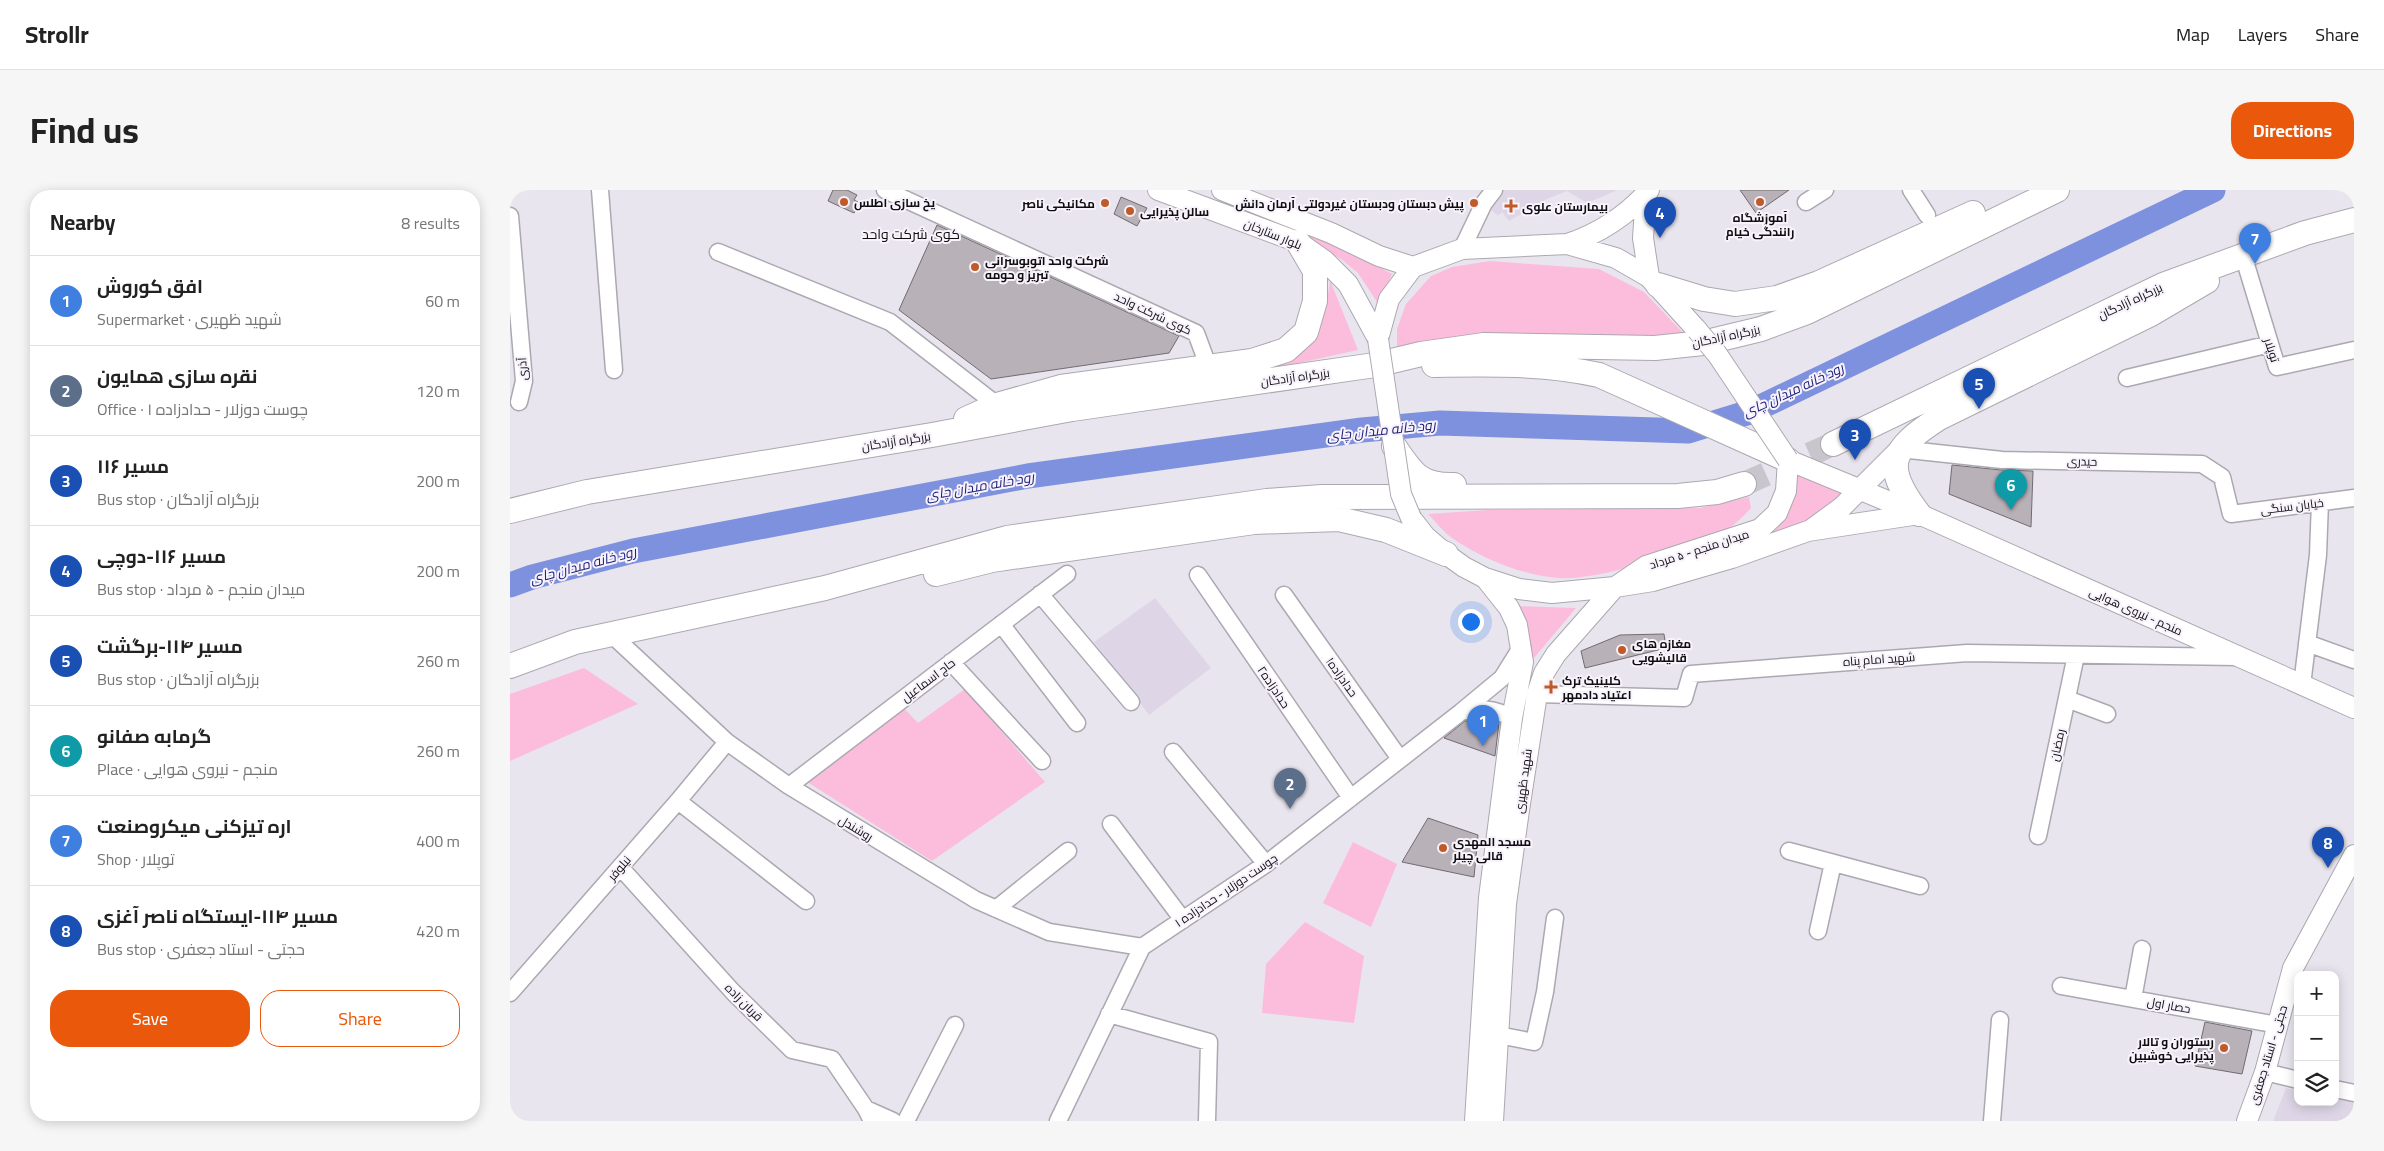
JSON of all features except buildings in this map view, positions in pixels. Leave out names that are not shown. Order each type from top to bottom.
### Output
[{"type":"highway","points":[[1654,281],[1704,299],[1735,304],[1777,298],[1819,283],[2024,190]]},
{"type":"highway","name":"بزرگراه آزادگان","points":[[510,511],[587,492],[932,435],[1072,408],[1375,365],[1421,354],[1484,345],[1655,348],[1703,343],[1761,329],[1807,312],[2057,190]]},
{"type":"highway","name":"بزرگراه آزادگان","points":[[1833,444],[2162,285],[2250,255],[2305,233],[2354,220]]},
{"type":"highway","points":[[932,435],[997,405],[1061,387],[1252,361],[1286,350],[1306,332],[1315,301],[1315,271],[1298,242]]},
{"type":"highway","points":[[1919,514],[1906,498],[1898,480],[1896,466],[1900,449],[1911,436],[1939,418],[2150,314],[2250,255]]},
{"type":"highway","points":[[1375,365],[1514,364],[1572,369],[1599,375],[1788,460]]},
{"type":"highway","points":[[510,666],[575,642],[825,588],[1007,538],[1267,501],[1322,497],[1678,496],[1717,492],[1744,484],[1693,482],[1439,485],[1426,482],[1411,471],[1394,446]]},
{"type":"highway","points":[[825,588],[903,581],[992,560],[1254,522],[1339,519],[1386,530],[1446,554]]},
{"type":"main road","name":"بلوار ستارخان","points":[[1158,190],[1298,242],[1325,261],[1348,284],[1378,339]]},
{"type":"main road","name":"بلوار ستارخان","points":[[1222,190],[1331,233],[1379,256],[1412,267]]},
{"type":"main road","points":[[1648,192],[1643,238],[1654,281]]},
{"type":"main road","points":[[1648,192],[1603,228],[1585,238],[1567,244],[1462,249],[1412,267],[1390,299],[1378,339],[1401,494],[1411,518],[1424,536],[1464,567],[1484,578],[1519,589],[1552,593],[1615,588],[1653,581],[1732,558],[1808,531],[1919,514]]},
{"type":"main road","points":[[1567,244],[1616,258],[1654,281],[1717,354],[1788,460]]},
{"type":"main road","points":[[1808,531],[1842,507],[1900,449]]},
{"type":"main road","name":"منجم - نیروی هوایی","points":[[1788,460],[1860,488],[2354,708]]},
{"type":"main road","name":"میدان منجم - ۵ مرداد","points":[[1615,588],[1646,566],[1760,529],[1777,513],[1786,491],[1788,460]]},
{"type":"main road","name":"شهید ظهیری","points":[[1484,578],[1509,608],[1522,646],[1524,662],[1512,718],[1489,898],[1493,1121]]},
{"type":"main road","name":"شهید ظهیری","points":[[1475,1121],[1490,1033],[1506,904],[1537,694],[1544,673],[1556,654],[1615,588]]},
{"type":"main road","name":"حجتی - استاد جعفری","points":[[2247,1121],[2265,1072],[2293,968],[2354,855]]},
{"type":"street","points":[[600,190],[614,370]]},
{"type":"street","name":"کوی شرکت واحد","points":[[885,190],[1196,333],[1209,368]]},
{"type":"street","points":[[1462,249],[1484,203],[1494,190]]},
{"type":"street","points":[[1806,202],[1825,190]]},
{"type":"street","points":[[1911,190],[1927,215]]},
{"type":"street","name":"آذری","points":[[510,216],[524,381],[519,402]]},
{"type":"street","points":[[718,252],[890,322],[997,405]]},
{"type":"street","name":"توپلار","points":[[2250,255],[2270,344],[2278,368],[2354,350]]},
{"type":"street","points":[[2127,378],[2270,344]]},
{"type":"street","name":"حیدری","points":[[1900,449],[2002,460],[2202,464],[2222,477],[2231,514]]},
{"type":"street","name":"خیابان سنگی","points":[[2231,514],[2354,498]]},
{"type":"street","points":[[2302,685],[2318,555],[2320,502]]},
{"type":"street","name":"حاج اسماعیل","points":[[789,786],[1067,574]]},
{"type":"street","name":"حدادزاده۲","points":[[1198,575],[1351,798]]},
{"type":"street","points":[[1040,594],[1131,702]]},
{"type":"street","name":"حدادزاده۱","points":[[1284,595],[1400,760]]},
{"type":"street","points":[[1001,624],[1077,723]]},
{"type":"street","name":"روشندل","points":[[611,634],[726,742],[789,786],[976,900],[1049,932],[1142,948]]},
{"type":"street","points":[[2307,644],[2354,660]]},
{"type":"street","name":"چوست دوزلار - حدادزاده ۱","points":[[1058,1121],[1142,948],[1266,864],[1461,712],[1502,678],[1522,646]]},
{"type":"street","name":"شهید امام پناه","points":[[1537,694],[1684,698],[1691,674],[1967,653],[2240,658]]},
{"type":"street","name":"رمضان","points":[[2038,836],[2076,655]]},
{"type":"street","points":[[952,662],[1042,761]]},
{"type":"street","points":[[2067,699],[2107,714]]},
{"type":"street","points":[[1461,712],[1478,708],[1496,709],[1512,718]]},
{"type":"street","name":"نیلوفر","points":[[510,993],[678,801],[726,742]]},
{"type":"street","points":[[1173,752],[1266,864]]},
{"type":"street","points":[[678,801],[806,901]]},
{"type":"street","points":[[1111,824],[1183,920]]},
{"type":"street","points":[[996,909],[1068,851]]},
{"type":"street","points":[[1789,851],[1920,886]]},
{"type":"street","points":[[1818,931],[1834,863]]},
{"type":"street","name":"قربان زاده","points":[[620,867],[734,992],[792,1050],[832,1059],[869,1115]]},
{"type":"street","points":[[1490,1033],[1534,1042],[1544,992],[1555,918]]},
{"type":"street","points":[[2133,999],[2142,949]]},
{"type":"street","name":"حصار اول","points":[[2061,986],[2278,1025]]},
{"type":"street","points":[[1109,1014],[1210,1042],[1207,1121]]},
{"type":"street","points":[[1992,1121],[2000,1020]]},
{"type":"street","points":[[906,1121],[955,1025]]},
{"type":"street","points":[[2265,1072],[2294,1079]]},
{"type":"street","points":[[2339,1090],[2354,1093]]},
{"type":"street","points":[[869,1115],[893,1121]]},
{"type":"shaded area","name":"بیمارستان علوی","points":[[1497,190],[1618,190],[1587,203],[1567,191],[1547,199],[1509,221],[1502,212],[1498,216],[1484,203]]},
{"type":"shaded area","points":[[1290,225],[1350,251],[1392,274],[1379,305],[1358,273],[1341,259],[1289,230]]},
{"type":"shaded area","points":[[1490,261],[1599,269],[1644,292],[1689,339],[1397,351],[1397,329],[1406,304],[1431,276],[1452,267]]},
{"type":"shaded area","points":[[1330,280],[1358,350],[1276,368],[1300,354],[1313,338],[1325,310]]},
{"type":"shaded area","points":[[1798,475],[1842,493],[1815,516],[1785,530],[1762,536],[1780,518]]},
{"type":"shaded area","points":[[1749,497],[1751,508],[1740,519],[1717,537],[1692,549],[1627,568],[1591,576],[1568,578],[1544,576],[1516,570],[1489,559],[1452,538],[1428,514],[1488,510],[1700,508]]},
{"type":"shaded area","points":[[1155,598],[1211,668],[1149,715],[1094,642]]},
{"type":"shaded area","points":[[1515,606],[1576,608],[1534,658]]},
{"type":"shaded area","points":[[584,668],[638,704],[510,761],[510,694]]},
{"type":"shaded area","points":[[965,689],[1045,782],[932,861],[804,780],[903,707],[918,723]]},
{"type":"shaded area","points":[[1353,842],[1397,864],[1371,927],[1323,903]]},
{"type":"shaded area","points":[[1305,922],[1364,956],[1354,1023],[1262,1013],[1266,964]]},
{"type":"shaded area","points":[[2286,1088],[2294,1090],[2294,1106],[2339,1106],[2339,1099],[2353,1102],[2354,1121],[2273,1121]]},
{"type":"waterway","name":"رود خانه میدان چای","points":[[510,585],[532,577],[633,551],[1028,476],[1362,430],[1440,423],[1688,431],[1750,412],[2213,190]]},
{"type":"tunnel","points":[[1744,484],[1833,444]]},
{"type":"place","name":"یخ سازی اطلس","points":[[844,202]]},
{"type":"place","name":"آموزشگاه رانندگی خیام","points":[[1760,202]]},
{"type":"place","name":"مکانیکی ناصر","points":[[1105,203]]},
{"type":"place","name":"پیش دبستان ودبستان غیردولتی آرمان دانش","points":[[1474,203]]},
{"type":"place","name":"بیمارستان علوی","points":[[1511,206]]},
{"type":"place","name":"سالن پذیرایی","points":[[1130,211]]},
{"type":"place","name":"مسیر ۱۱۶-دوچی","points":[[1660,238]]},
{"type":"place","name":"اره تیزکنی میکروصنعت","points":[[2255,264]]},
{"type":"place","name":"شرکت واحد اتوبوسرانی تبریز و حومه","points":[[975,267]]},
{"type":"place","name":"مسیر ۱۱۴-برگشت","points":[[1979,409]]},
{"type":"place","name":"مسیر ۱۱۶","points":[[1855,460]]},
{"type":"place","name":"گرمابه صفانو","points":[[2011,510]]},
{"type":"place","name":"مغازه های قالیشویی","points":[[1622,650]]},
{"type":"place","name":"کلینیک ترک اعتیاد دادمهر","points":[[1551,687]]},
{"type":"place","name":"افق کوروش","points":[[1483,746]]},
{"type":"place","name":"نقره سازی همایون","points":[[1290,809]]},
{"type":"place","name":"مسجد المهدی قالی چیلر","points":[[1443,848]]},
{"type":"place","name":"مسیر ۱۱۴-ایستگاه ناصر آغزی","points":[[2328,868]]},
{"type":"place","name":"رستوران و تالار پذیرایی خوشبین","points":[[2224,1048]]},
{"type":"district","name":"کوی شرکت واحد","points":[[911,234]]}]
